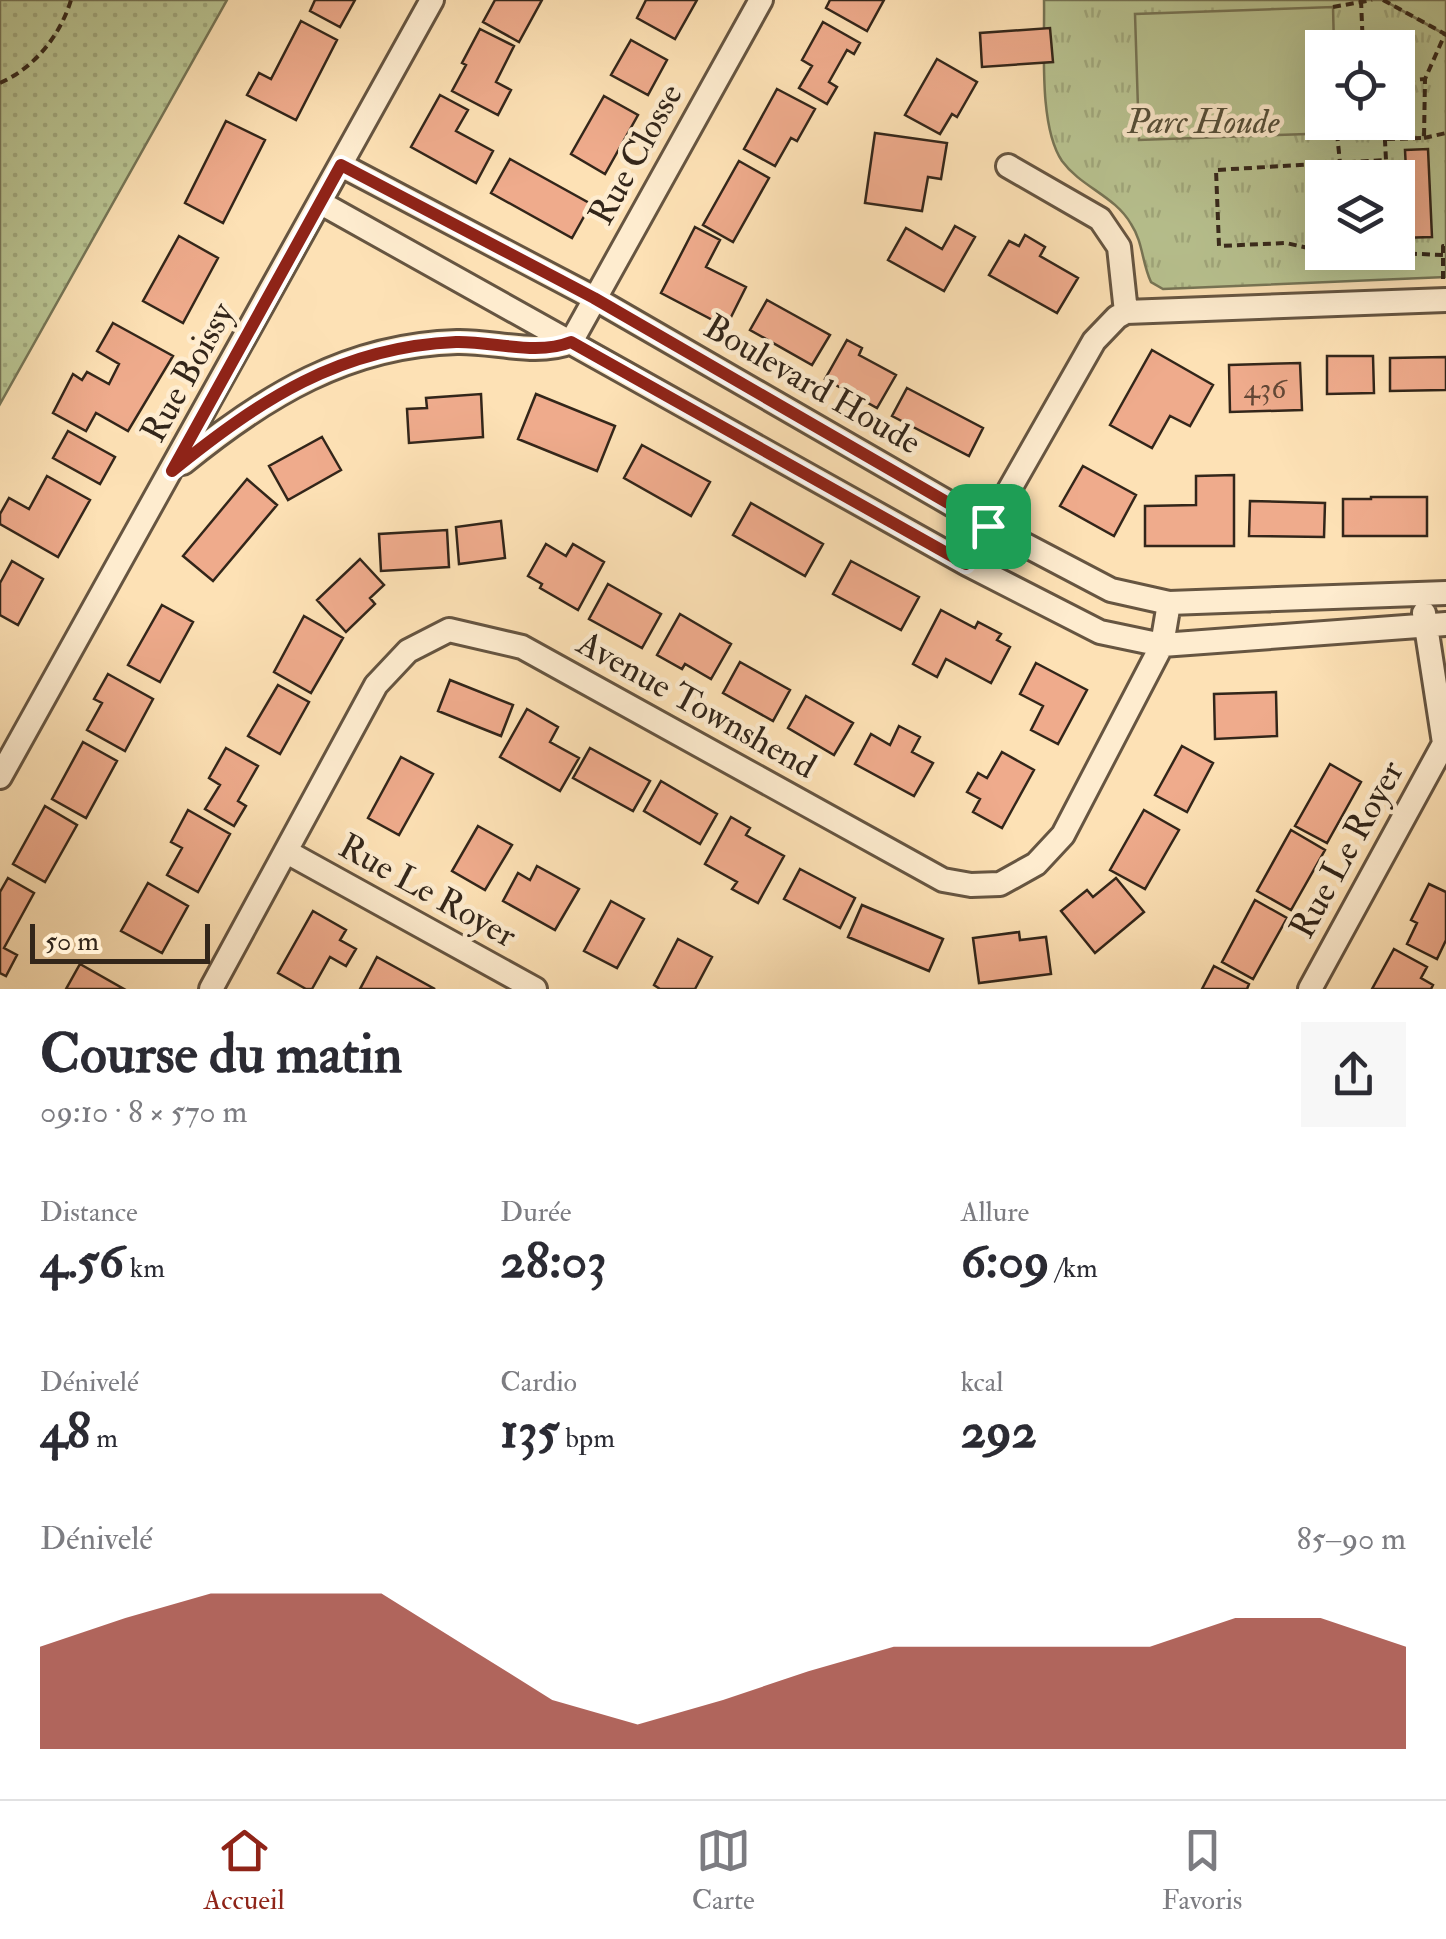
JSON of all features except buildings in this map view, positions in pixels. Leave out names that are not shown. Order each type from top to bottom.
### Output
[{"type":"street","name":"Rue Boissy","points":[[0,777],[432,0]]},
{"type":"street","name":"Rue Closse","points":[[571,342],[761,0]]},
{"type":"street","name":"Boulevard Houde","points":[[341,165],[594,298],[988,526],[1110,590],[1169,603],[1434,594]]},
{"type":"street","points":[[1008,166],[1100,219],[1119,247],[1126,312]]},
{"type":"street","points":[[321,203],[966,564],[1100,632],[1162,645],[1436,625]]},
{"type":"street","points":[[966,564],[1094,341],[1117,317],[1126,312],[1445,290]]},
{"type":"street","points":[[172,471],[230,424],[286,388],[346,362],[458,342],[554,349],[571,342]]},
{"type":"street","name":"Rue Le Royer","points":[[1310,989],[1445,742],[1434,594]]},
{"type":"street","name":"Avenue Townshend","points":[[211,989],[376,685],[408,650],[449,630],[522,647],[943,880],[971,885],[1000,884],[1036,864],[1063,835],[1162,645],[1169,603]]},
{"type":"street","name":"Rue Le Royer","points":[[286,852],[535,989]]},
{"type":"path","points":[[0,82],[20,74],[41,55],[71,0]]},
{"type":"path","points":[[1333,8],[1372,0]]},
{"type":"path","points":[[1383,0],[1446,34],[1425,79],[1424,138]]},
{"type":"path","points":[[1360,1],[1362,30]]},
{"type":"path","points":[[1415,80],[1425,79]]},
{"type":"path","points":[[1415,138],[1446,133]]},
{"type":"path","points":[[1305,165],[1216,170],[1219,246],[1286,243],[1305,248]]},
{"type":"path","points":[[1445,290],[1446,246]]},
{"type":"path","points":[[1415,254],[1444,255]]},
{"type":"green space","points":[[0,0],[227,0],[0,404]]},
{"type":"green space","name":"Parc Houde","points":[[1044,0],[1446,0],[1446,277],[1163,289],[1151,282],[1138,238],[1124,214],[1070,170],[1054,146],[1046,106]]},
{"type":"green space","points":[[1383,0],[1446,0],[1446,35]]},
{"type":"green space","points":[[1333,7],[1334,30],[1305,30],[1305,134],[1139,140],[1135,14]]},
{"type":"route","points":[[341,165],[594,298],[988,526],[966,564],[571,342],[554,349],[458,342],[409,346],[346,362],[286,388],[230,424],[172,471],[341,165]]}]
